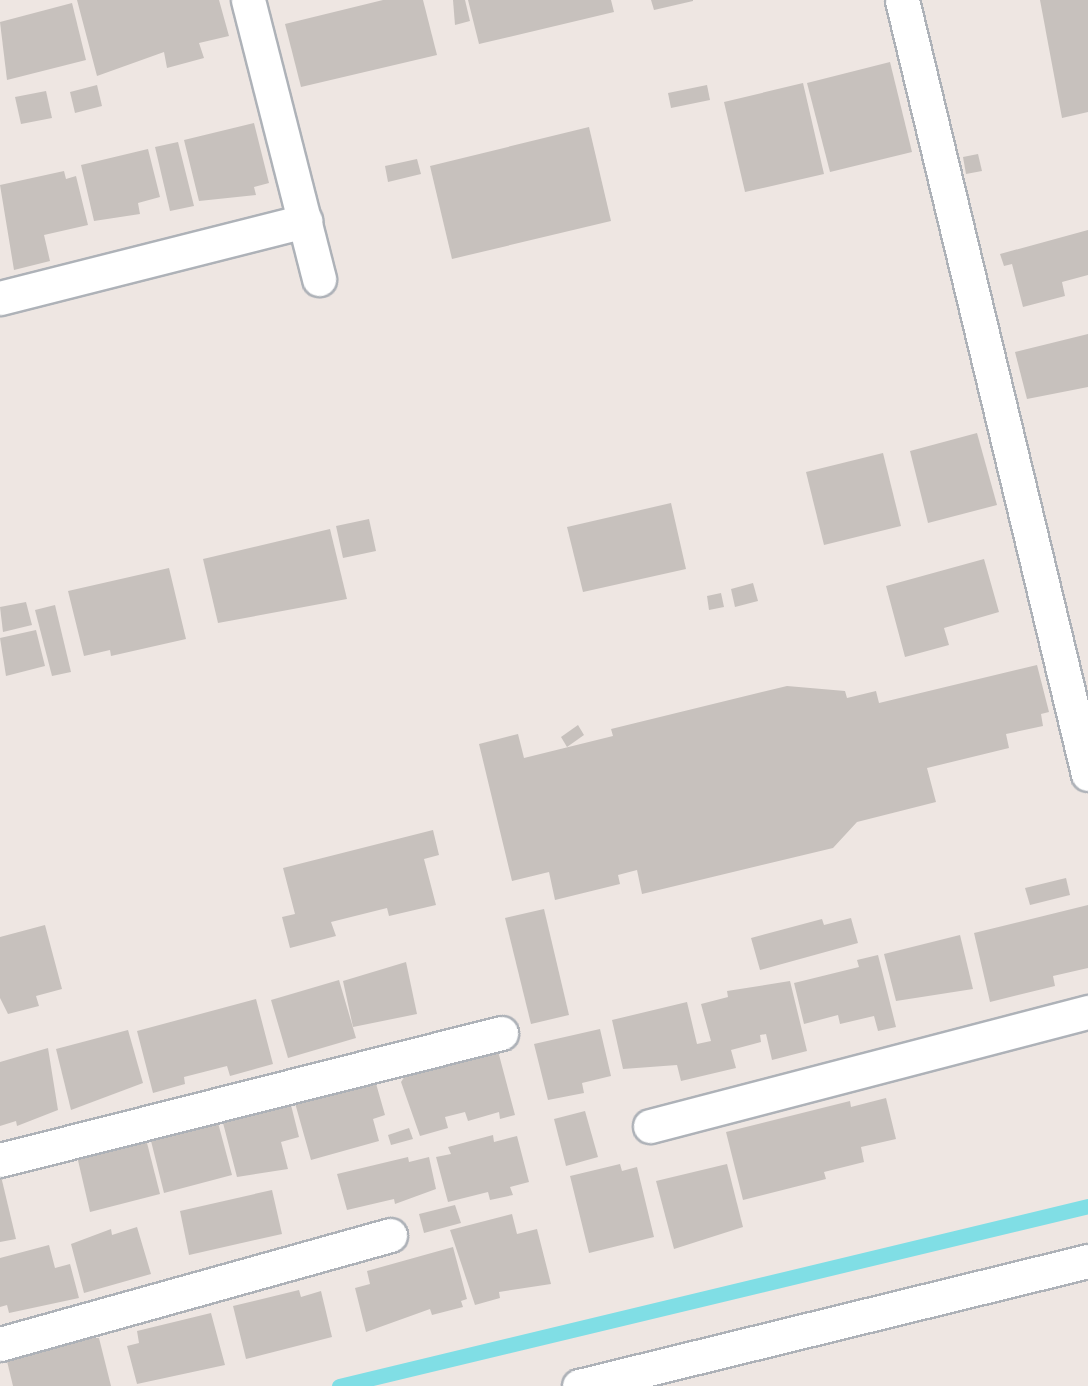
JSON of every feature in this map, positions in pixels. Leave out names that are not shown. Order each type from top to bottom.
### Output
[{"type":"street","points":[[249,0],[319,279]]},
{"type":"street","points":[[902,0],[1088,774]]},
{"type":"street","points":[[0,298],[305,221]]},
{"type":"street","points":[[650,1126],[1088,1011]]},
{"type":"street","points":[[0,1160],[501,1033]]},
{"type":"street","points":[[0,1344],[390,1235]]},
{"type":"street","points":[[587,1385],[1088,1261]]},
{"type":"building","points":[[77,0],[219,0],[229,36],[199,43],[204,58],[167,68],[164,52],[97,76]]},
{"type":"building","points":[[383,0],[423,0],[437,55],[301,87],[285,24]]},
{"type":"building","points":[[453,0],[465,0],[470,21],[455,25]]},
{"type":"building","points":[[468,0],[611,0],[614,12],[479,44]]},
{"type":"building","points":[[651,0],[693,0],[693,1],[654,10]]},
{"type":"building","points":[[1040,0],[1088,0],[1088,112],[1062,118]]},
{"type":"building","points":[[72,3],[86,60],[7,80],[0,22]]},
{"type":"building","points":[[890,62],[912,152],[830,172],[807,83]]},
{"type":"building","points":[[803,83],[824,174],[745,192],[724,102]]},
{"type":"building","points":[[97,85],[102,106],[75,113],[70,92]]},
{"type":"building","points":[[707,85],[710,100],[671,108],[668,93]]},
{"type":"building","points":[[46,91],[52,118],[21,124],[15,97]]},
{"type":"building","points":[[254,123],[269,183],[254,187],[256,195],[199,201],[184,140]]},
{"type":"building","points":[[589,127],[611,221],[452,259],[430,166]]},
{"type":"building","points":[[178,142],[194,206],[170,211],[155,147]]},
{"type":"building","points":[[148,149],[160,197],[138,203],[140,214],[94,221],[81,165]]},
{"type":"building","points":[[978,154],[982,171],[966,174],[963,157]]},
{"type":"building","points":[[417,159],[421,174],[388,182],[385,166]]},
{"type":"building","points":[[64,171],[66,179],[76,176],[88,225],[44,235],[50,261],[14,270],[0,185]]},
{"type":"building","points":[[1088,230],[1088,275],[1062,282],[1065,296],[1023,307],[1012,264],[1004,266],[1000,254]]},
{"type":"building","points":[[1088,334],[1088,387],[1027,399],[1015,352]]},
{"type":"building","points":[[977,433],[997,505],[928,523],[910,451]]},
{"type":"building","points":[[883,453],[901,526],[824,545],[806,472]]},
{"type":"building","points":[[671,503],[686,569],[583,592],[567,527]]},
{"type":"building","points":[[369,519],[376,551],[343,558],[336,526]]},
{"type":"building","points":[[330,529],[347,599],[218,623],[203,559]]},
{"type":"building","points":[[984,559],[999,612],[944,628],[949,645],[905,657],[886,586]]},
{"type":"building","points":[[169,568],[186,639],[111,656],[110,650],[84,656],[68,591]]},
{"type":"building","points":[[753,583],[758,601],[735,607],[731,589]]},
{"type":"building","points":[[721,593],[724,607],[709,610],[707,596]]},
{"type":"building","points":[[26,602],[32,625],[3,632],[0,607]]},
{"type":"building","points":[[55,605],[71,672],[52,676],[35,610]]},
{"type":"building","points":[[36,630],[45,666],[6,676],[0,638]]},
{"type":"building","points":[[1037,665],[1049,712],[1041,714],[1043,726],[1006,734],[1009,748],[927,768],[936,802],[857,822],[833,848],[642,894],[637,870],[618,875],[620,884],[555,900],[549,872],[512,881],[479,744],[518,734],[524,758],[613,736],[611,729],[787,686],[845,691],[847,698],[876,691],[879,703]]},
{"type":"building","points":[[578,725],[584,735],[567,747],[561,737]]},
{"type":"building","points":[[433,830],[439,855],[424,859],[436,905],[389,916],[387,908],[331,922],[336,936],[290,948],[282,917],[295,914],[283,868]]},
{"type":"building","points":[[1066,878],[1070,895],[1030,905],[1025,888]]},
{"type":"building","points":[[1088,905],[1088,968],[1053,976],[1055,986],[990,1002],[974,933]]},
{"type":"building","points":[[544,909],[569,1015],[531,1024],[505,918]]},
{"type":"building","points":[[851,918],[858,943],[760,970],[751,938],[822,919],[824,925]]},
{"type":"building","points":[[45,925],[62,989],[36,996],[39,1006],[8,1014],[0,998],[0,937]]},
{"type":"building","points":[[960,935],[973,989],[896,1001],[884,954]]},
{"type":"building","points":[[878,955],[896,1027],[878,1031],[874,1016],[840,1024],[838,1015],[804,1024],[794,983],[859,967],[857,960]]},
{"type":"building","points":[[406,962],[417,1014],[353,1027],[343,981]]},
{"type":"building","points":[[339,980],[356,1038],[288,1058],[271,1000]]},
{"type":"building","points":[[790,981],[807,1051],[772,1060],[766,1034],[760,1035],[761,1042],[731,1050],[736,1068],[681,1081],[677,1065],[623,1069],[612,1020],[687,1002],[697,1044],[711,1041],[701,1004],[728,997],[727,991]]},
{"type":"building","points":[[256,999],[273,1064],[230,1076],[227,1066],[184,1077],[185,1084],[153,1093],[137,1031]]},
{"type":"building","points":[[600,1029],[611,1076],[582,1083],[584,1093],[548,1100],[534,1044]]},
{"type":"building","points":[[128,1030],[143,1083],[71,1110],[56,1049]]},
{"type":"building","points":[[48,1048],[58,1110],[17,1126],[16,1121],[0,1126],[0,1062]]},
{"type":"building","points":[[498,1051],[515,1115],[500,1119],[499,1112],[468,1121],[465,1112],[445,1117],[448,1128],[420,1136],[401,1082],[405,1076]]},
{"type":"building","points":[[375,1080],[385,1115],[373,1119],[379,1141],[311,1160],[295,1103]]},
{"type":"building","points":[[886,1098],[896,1139],[861,1147],[864,1162],[824,1172],[826,1179],[743,1200],[726,1132],[850,1101],[851,1107]]},
{"type":"building","points":[[290,1101],[299,1137],[281,1142],[288,1169],[237,1177],[222,1119]]},
{"type":"building","points":[[585,1111],[598,1157],[566,1166],[554,1119]]},
{"type":"building","points":[[217,1119],[232,1175],[164,1193],[150,1137]]},
{"type":"building","points":[[409,1128],[413,1139],[391,1145],[388,1135]]},
{"type":"building","points":[[493,1135],[494,1142],[517,1136],[529,1182],[510,1187],[513,1195],[490,1200],[488,1192],[448,1202],[436,1157],[451,1154],[448,1147]]},
{"type":"building","points":[[146,1139],[160,1194],[90,1212],[77,1156]]},
{"type":"building","points":[[408,1157],[409,1162],[429,1157],[436,1189],[395,1204],[394,1199],[347,1210],[337,1174]]},
{"type":"building","points":[[620,1164],[622,1171],[637,1167],[654,1237],[589,1253],[570,1176]]},
{"type":"building","points":[[727,1164],[743,1227],[674,1249],[656,1181]]},
{"type":"building","points":[[0,1172],[16,1239],[0,1242]]},
{"type":"building","points":[[272,1190],[282,1234],[189,1255],[180,1211]]},
{"type":"building","points":[[455,1205],[461,1223],[424,1233],[419,1214]]},
{"type":"building","points":[[512,1214],[517,1234],[537,1229],[551,1284],[499,1292],[500,1298],[475,1305],[450,1230]]},
{"type":"building","points":[[137,1227],[151,1274],[84,1293],[71,1244],[111,1229],[112,1235]]},
{"type":"building","points":[[49,1245],[55,1268],[70,1264],[79,1298],[9,1313],[7,1305],[0,1307],[0,1258]]},
{"type":"building","points":[[453,1247],[467,1299],[461,1301],[463,1307],[432,1315],[430,1309],[366,1332],[355,1288],[370,1284],[367,1271]]},
{"type":"building","points":[[299,1290],[301,1297],[321,1291],[332,1337],[246,1359],[233,1306]]},
{"type":"building","points":[[211,1313],[225,1365],[137,1384],[127,1346],[139,1343],[137,1331]]},
{"type":"building","points":[[85,1338],[99,1338],[111,1386],[13,1386],[6,1357]]},
{"type":"waterway","points":[[339,1386],[1088,1206]]}]
